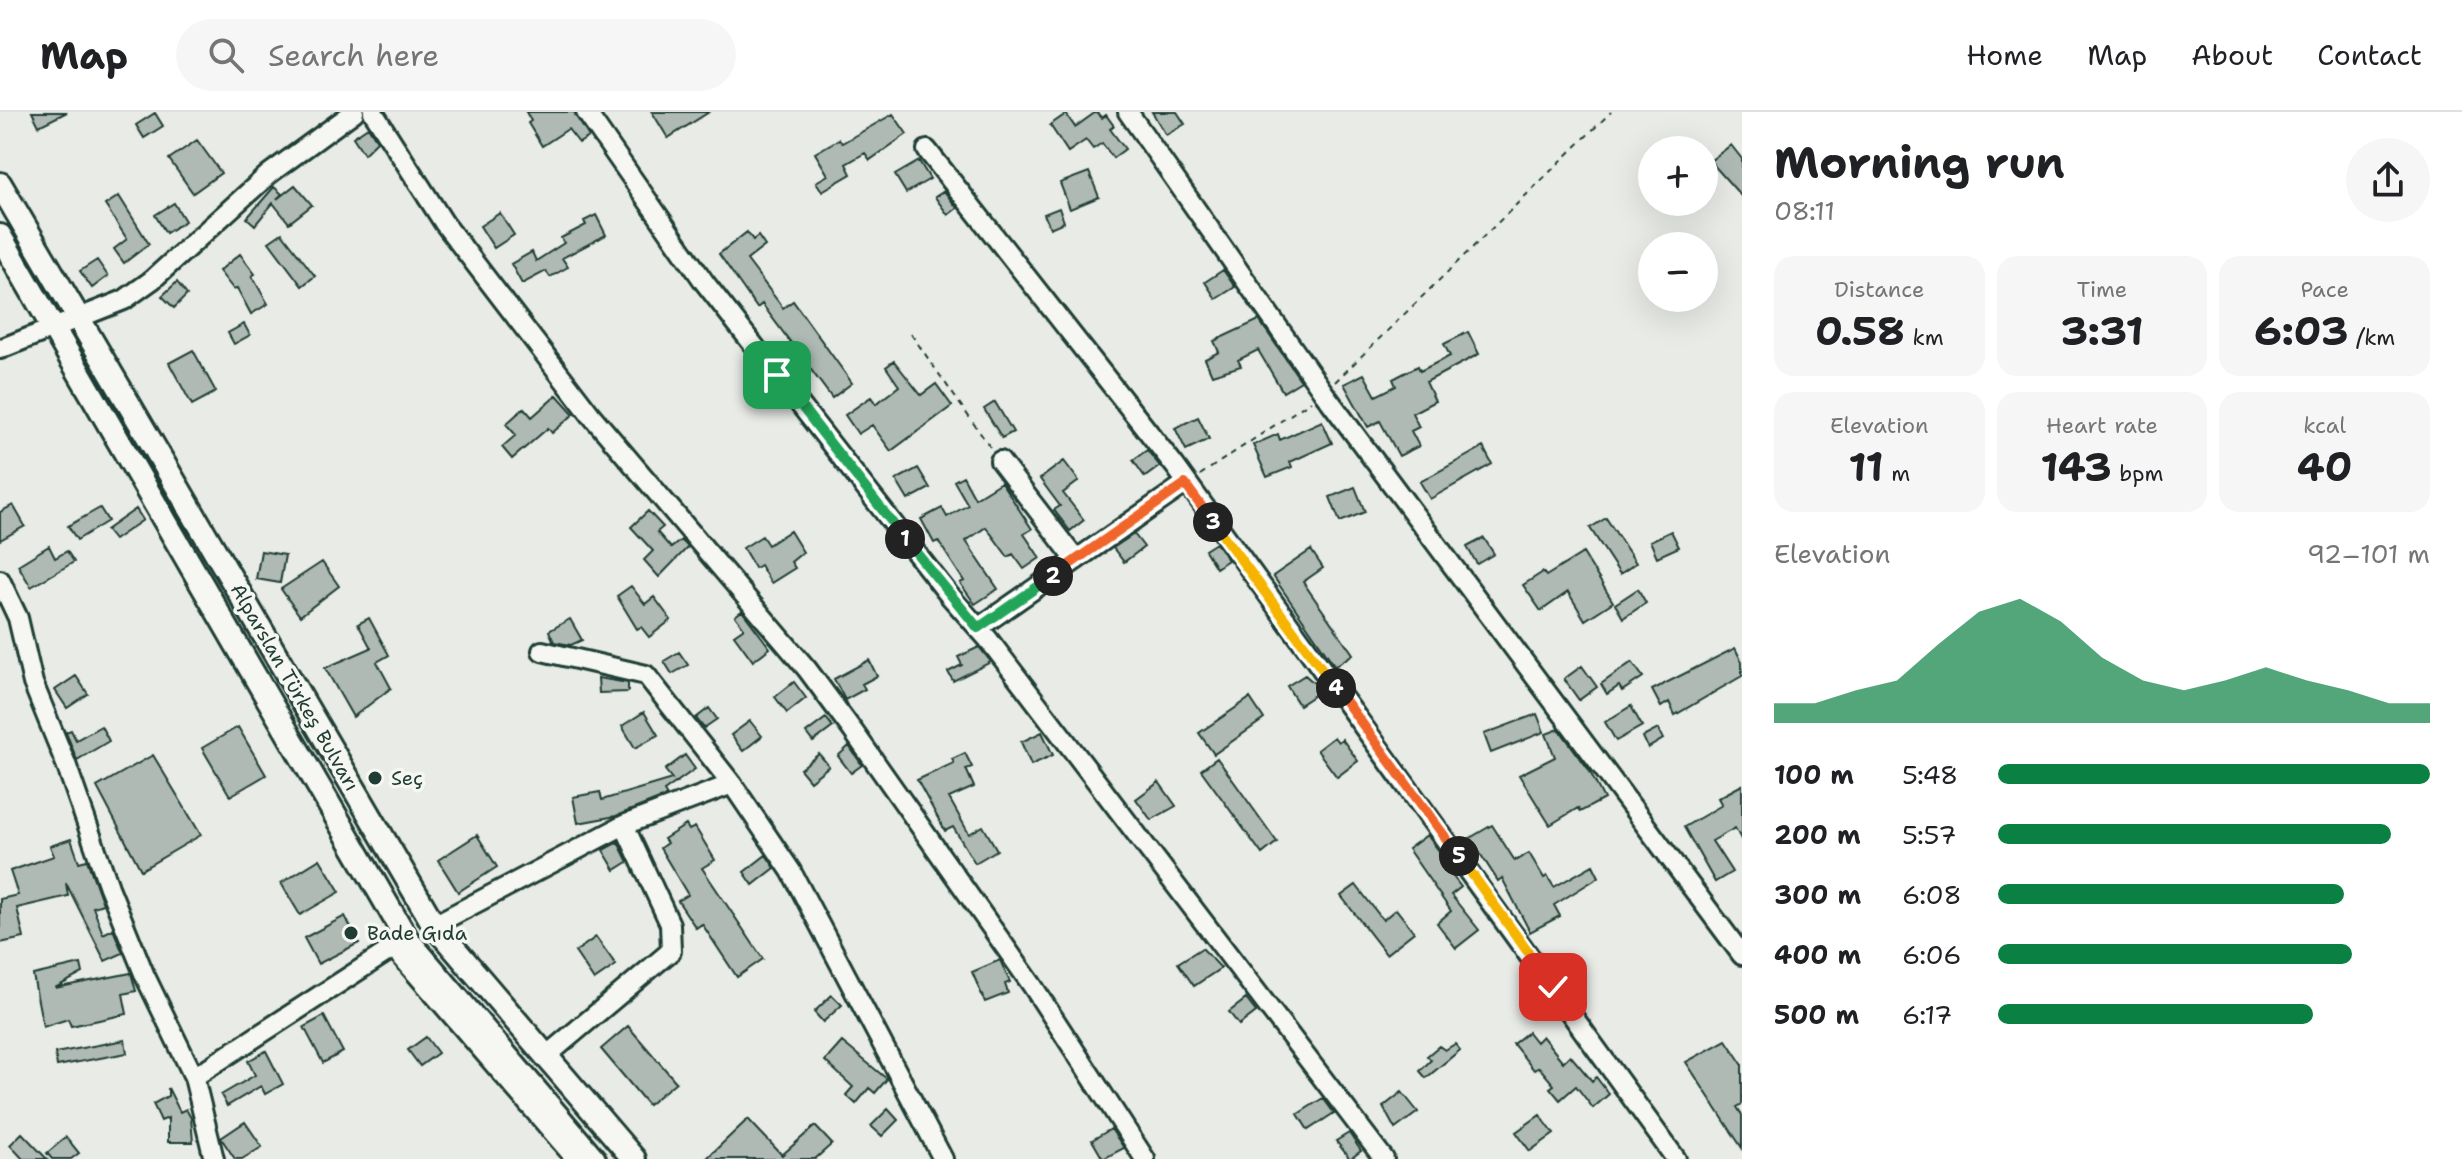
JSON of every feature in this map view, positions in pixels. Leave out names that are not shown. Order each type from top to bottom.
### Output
[{"type":"main road","name":"Alparslan Türkeş Bulvarı","points":[[0,184],[434,925],[634,1159]]},
{"type":"main road","points":[[0,236],[400,944],[594,1159]]},
{"type":"street","points":[[0,349],[124,300],[152,280],[334,118],[354,112]]},
{"type":"street","points":[[373,112],[444,223],[581,403],[807,669],[853,731],[1032,985],[1145,1159]]},
{"type":"street","points":[[586,112],[705,283],[978,628],[1384,1159]]},
{"type":"street","points":[[1128,112],[1324,393],[1742,955]]},
{"type":"street","points":[[927,150],[1185,484],[1439,828],[1676,1159]]},
{"type":"street","points":[[1000,461],[1076,560]]},
{"type":"street","points":[[978,628],[1185,484]]},
{"type":"street","points":[[0,580],[18,618],[33,683],[66,764],[109,887],[145,976],[194,1077],[214,1159]]},
{"type":"street","points":[[542,651],[646,675],[732,784],[791,871],[943,1159]]},
{"type":"street","points":[[434,925],[624,825],[732,784]]},
{"type":"street","points":[[545,1057],[671,951],[670,924],[624,825]]},
{"type":"street","points":[[194,1077],[400,944],[576,1159]]},
{"type":"path","points":[[1185,484],[1324,393],[1611,112]]},
{"type":"path","points":[[911,334],[1000,461]]},
{"type":"building","points":[[32,112],[67,112],[39,126]]},
{"type":"building","points":[[526,112],[574,112],[589,137],[579,143],[568,129],[542,146],[528,123],[531,121]]},
{"type":"building","points":[[652,112],[709,112],[668,138]]},
{"type":"building","points":[[1096,112],[1102,118],[1106,115],[1114,126],[1110,129],[1125,149],[1113,158],[1102,143],[1093,149],[1086,140],[1068,152],[1050,125],[1066,114],[1075,127]]},
{"type":"building","points":[[1152,112],[1177,112],[1185,124],[1166,135]]},
{"type":"building","points":[[155,113],[163,126],[144,138],[136,125]]},
{"type":"building","points":[[893,114],[907,134],[870,160],[865,153],[846,164],[851,174],[822,191],[816,182],[828,175],[815,153],[839,139],[842,143]]},
{"type":"building","points":[[368,127],[377,141],[364,154],[353,137]]},
{"type":"building","points":[[197,140],[221,173],[193,193],[169,159]]},
{"type":"building","points":[[1731,145],[1742,159],[1742,197],[1718,170],[1718,155]]},
{"type":"building","points":[[919,161],[930,179],[906,193],[895,175]]},
{"type":"building","points":[[1089,172],[1099,197],[1070,209],[1060,183]]},
{"type":"building","points":[[295,185],[312,205],[289,223],[273,203],[255,225],[247,218],[274,187],[282,194],[277,199]]},
{"type":"building","points":[[944,191],[957,208],[948,215],[935,197]]},
{"type":"building","points":[[119,196],[149,244],[124,263],[114,249],[127,239],[105,205]]},
{"type":"building","points":[[174,203],[185,221],[166,233],[155,215]]},
{"type":"building","points":[[1059,208],[1064,222],[1050,228],[1044,214]]},
{"type":"building","points":[[500,213],[514,235],[494,248],[480,226]]},
{"type":"building","points":[[596,215],[606,235],[562,258],[568,267],[550,277],[546,271],[522,284],[511,264],[532,252],[536,261],[564,243],[561,238],[586,225],[584,221]]},
{"type":"building","points":[[747,232],[753,240],[758,236],[765,246],[747,260],[783,308],[793,301],[852,383],[832,398],[762,304],[757,308],[719,254]]},
{"type":"building","points":[[282,233],[315,276],[302,286],[269,242]]},
{"type":"building","points":[[240,254],[255,274],[252,276],[268,304],[251,314],[237,288],[234,290],[219,271]]},
{"type":"building","points":[[97,260],[108,276],[92,288],[80,271]]},
{"type":"building","points":[[1223,270],[1235,287],[1216,299],[1205,282]]},
{"type":"building","points":[[177,282],[187,295],[174,308],[162,296]]},
{"type":"building","points":[[1259,320],[1301,381],[1283,392],[1258,350],[1238,360],[1241,366],[1212,375],[1205,359],[1219,352],[1214,341]]},
{"type":"building","points":[[244,324],[250,335],[234,344],[228,333]]},
{"type":"building","points":[[1468,332],[1479,354],[1426,382],[1435,401],[1412,413],[1419,427],[1411,431],[1419,446],[1399,456],[1380,421],[1368,427],[1344,384],[1364,374],[1376,396],[1396,386],[1393,379],[1418,366],[1420,371],[1450,356],[1444,344]]},
{"type":"building","points":[[193,350],[216,392],[192,405],[169,363]]},
{"type":"building","points":[[894,361],[921,395],[936,384],[952,406],[891,451],[872,425],[858,434],[845,415],[871,397],[876,404],[899,386],[886,367]]},
{"type":"building","points":[[557,395],[574,414],[552,433],[548,428],[512,459],[502,447],[516,435],[506,424],[524,408],[532,417]]},
{"type":"building","points":[[995,402],[1013,432],[1002,438],[984,409]]},
{"type":"building","points":[[1198,417],[1209,439],[1186,450],[1175,428]]},
{"type":"building","points":[[1322,421],[1332,443],[1290,462],[1292,467],[1267,477],[1253,445],[1278,434],[1280,440]]},
{"type":"building","points":[[1483,447],[1492,464],[1430,499],[1420,482]]},
{"type":"building","points":[[1147,450],[1160,466],[1145,477],[1133,460]]},
{"type":"building","points":[[1064,461],[1079,481],[1063,493],[1084,520],[1070,531],[1054,510],[1060,506],[1040,479]]},
{"type":"building","points":[[918,468],[930,488],[908,500],[896,480]]},
{"type":"building","points":[[963,476],[975,498],[1001,482],[1032,529],[1024,534],[1040,558],[1024,569],[1013,554],[1008,557],[986,527],[966,541],[998,589],[975,604],[960,583],[964,581],[938,541],[934,543],[921,519],[942,508],[947,517],[968,505],[954,481]]},
{"type":"building","points":[[1355,487],[1365,512],[1340,522],[1330,497]]},
{"type":"building","points":[[13,505],[25,526],[0,540],[0,512]]},
{"type":"building","points":[[100,508],[108,521],[77,540],[68,526]]},
{"type":"building","points":[[136,509],[143,520],[114,540],[106,530]]},
{"type":"building","points":[[648,511],[663,527],[657,532],[671,548],[681,540],[688,547],[659,577],[644,560],[653,551],[631,527]]},
{"type":"building","points":[[1606,518],[1636,563],[1620,574],[1590,528]]},
{"type":"building","points":[[790,531],[803,552],[791,562],[795,568],[771,583],[760,565],[755,568],[743,548],[762,536],[768,545]]},
{"type":"building","points":[[1671,531],[1679,547],[1657,557],[1650,541]]},
{"type":"building","points":[[1134,534],[1144,547],[1124,562],[1113,548]]},
{"type":"building","points":[[1484,538],[1494,554],[1477,564],[1467,547]]},
{"type":"building","points":[[1216,543],[1228,560],[1216,568],[1205,550]]},
{"type":"building","points":[[49,546],[55,558],[67,551],[74,562],[31,587],[18,565]]},
{"type":"building","points":[[1311,550],[1323,568],[1303,582],[1353,654],[1335,666],[1273,576]]},
{"type":"building","points":[[261,551],[285,555],[280,583],[256,579]]},
{"type":"building","points":[[1583,553],[1613,602],[1585,620],[1568,592],[1541,611],[1523,585],[1543,572],[1546,576]]},
{"type":"building","points":[[322,562],[339,586],[300,616],[281,589]]},
{"type":"building","points":[[631,586],[645,604],[654,597],[671,620],[649,637],[641,627],[637,629],[617,596]]},
{"type":"building","points":[[1638,589],[1646,603],[1623,618],[1615,604]]},
{"type":"building","points":[[742,611],[770,648],[753,661],[734,635],[744,628],[735,616]]},
{"type":"building","points":[[369,618],[389,655],[377,662],[391,688],[353,717],[325,668],[371,648],[358,624]]},
{"type":"building","points":[[570,619],[582,640],[571,645],[554,642],[549,631]]},
{"type":"building","points":[[979,647],[991,662],[953,681],[948,672],[962,665],[958,657]]},
{"type":"building","points":[[1735,648],[1742,662],[1742,676],[1675,715],[1669,702],[1661,707],[1652,690]]},
{"type":"building","points":[[679,652],[688,665],[672,674],[664,661]]},
{"type":"building","points":[[869,660],[877,676],[862,684],[865,689],[845,700],[834,679]]},
{"type":"building","points":[[1632,662],[1643,677],[1622,691],[1619,686],[1607,694],[1601,684]]},
{"type":"building","points":[[1582,666],[1597,687],[1579,700],[1564,679]]},
{"type":"building","points":[[1305,675],[1322,690],[1299,705],[1287,686]]},
{"type":"building","points":[[76,676],[88,694],[67,708],[55,690]]},
{"type":"building","points":[[598,678],[628,683],[628,692],[599,693]]},
{"type":"building","points":[[794,682],[806,698],[787,713],[775,697]]},
{"type":"building","points":[[1250,698],[1264,719],[1214,754],[1199,733]]},
{"type":"building","points":[[1631,706],[1642,726],[1616,741],[1605,722]]},
{"type":"building","points":[[709,708],[717,719],[704,728],[696,718]]},
{"type":"building","points":[[644,712],[658,735],[635,748],[622,726]]},
{"type":"building","points":[[1537,714],[1544,732],[1491,753],[1484,734]]},
{"type":"building","points":[[826,718],[833,727],[813,742],[806,733]]},
{"type":"building","points":[[750,721],[762,736],[743,751],[731,735]]},
{"type":"building","points":[[101,726],[109,741],[77,760],[66,732],[71,730],[76,740]]},
{"type":"building","points":[[238,727],[266,775],[230,796],[202,748]]},
{"type":"building","points":[[1559,729],[1589,770],[1604,799],[1580,812],[1578,808],[1550,825],[1519,775],[1555,757],[1546,734]]},
{"type":"building","points":[[1658,729],[1663,739],[1648,748],[1643,737]]},
{"type":"building","points":[[1042,732],[1053,755],[1031,765],[1021,742]]},
{"type":"building","points":[[1334,737],[1338,742],[1342,739],[1358,761],[1337,777],[1317,750]]},
{"type":"building","points":[[849,746],[862,765],[851,773],[838,756]]},
{"type":"building","points":[[965,753],[972,767],[966,769],[974,787],[949,798],[969,834],[983,826],[997,850],[975,863],[953,827],[945,831],[917,780],[954,763],[952,759]]},
{"type":"building","points":[[819,754],[829,766],[810,781],[800,769]]},
{"type":"building","points":[[153,755],[201,835],[141,870],[97,787]]},
{"type":"building","points":[[685,755],[695,769],[664,791],[667,796],[616,816],[578,823],[573,797],[600,792],[602,800],[672,779],[665,770]]},
{"type":"building","points":[[1217,758],[1277,842],[1262,854],[1201,770]]},
{"type":"building","points":[[1159,782],[1176,806],[1151,820],[1136,799]]},
{"type":"building","points":[[1742,785],[1742,841],[1735,828],[1712,841],[1732,872],[1715,882],[1684,827],[1722,805],[1718,798]]},
{"type":"building","points":[[686,825],[689,830],[695,827],[715,860],[702,868],[763,959],[737,977],[702,924],[696,928],[678,901],[688,895],[660,848],[667,843],[664,839]]},
{"type":"building","points":[[1492,825],[1515,861],[1529,853],[1544,878],[1547,876],[1554,887],[1593,865],[1599,877],[1554,905],[1560,916],[1530,932],[1502,878],[1498,881],[1470,838]]},
{"type":"building","points":[[477,835],[497,867],[458,892],[438,860]]},
{"type":"building","points":[[1427,835],[1439,851],[1440,860],[1461,887],[1451,895],[1479,930],[1456,948],[1437,923],[1451,911],[1408,849]]},
{"type":"building","points":[[71,839],[79,862],[87,860],[103,904],[93,907],[103,934],[113,929],[123,953],[105,961],[66,883],[68,896],[17,908],[24,938],[0,943],[0,899],[18,895],[10,871],[54,856],[50,846]]},
{"type":"building","points":[[618,842],[628,862],[615,870],[603,850]]},
{"type":"building","points":[[766,855],[775,868],[753,885],[744,872]]},
{"type":"building","points":[[320,859],[340,892],[300,915],[281,883]]},
{"type":"building","points":[[1356,885],[1383,920],[1396,909],[1414,932],[1386,954],[1341,896]]},
{"type":"building","points":[[345,916],[359,943],[318,964],[304,938]]},
{"type":"building","points":[[596,937],[616,965],[594,980],[575,952]]},
{"type":"building","points":[[1202,948],[1221,968],[1194,986],[1178,963]]},
{"type":"building","points":[[1000,960],[1010,982],[1005,984],[1008,993],[985,1002],[972,972]]},
{"type":"building","points":[[81,964],[83,973],[55,988],[131,973],[136,991],[123,994],[127,1014],[71,1026],[68,1019],[43,1027],[33,975]]},
{"type":"building","points":[[832,995],[842,1005],[823,1022],[814,1012]]},
{"type":"building","points":[[1246,999],[1256,1012],[1239,1025],[1229,1012]]},
{"type":"building","points":[[324,1016],[343,1052],[323,1063],[304,1027]]},
{"type":"building","points":[[628,1026],[676,1082],[648,1105],[601,1049]]},
{"type":"building","points":[[1528,1032],[1536,1042],[1542,1036],[1563,1062],[1570,1055],[1592,1081],[1596,1077],[1609,1094],[1593,1108],[1576,1086],[1560,1100],[1550,1088],[1554,1085],[1539,1067],[1534,1070],[1513,1044]]},
{"type":"building","points":[[426,1037],[438,1053],[420,1066],[408,1050]]},
{"type":"building","points":[[125,1040],[127,1053],[57,1066],[55,1053]]},
{"type":"building","points":[[1726,1040],[1742,1064],[1742,1104],[1737,1107],[1742,1115],[1742,1148],[1686,1062]]},
{"type":"building","points":[[842,1042],[887,1079],[875,1093],[869,1088],[856,1104],[846,1095],[853,1087],[825,1061]]},
{"type":"building","points":[[1455,1044],[1460,1050],[1426,1078],[1420,1071],[1431,1060],[1427,1056],[1439,1046],[1445,1050]]},
{"type":"building","points":[[266,1051],[283,1084],[265,1094],[261,1086],[227,1106],[221,1095],[255,1075],[248,1061]]},
{"type":"building","points":[[168,1088],[180,1112],[186,1109],[191,1118],[193,1142],[168,1142],[168,1118],[161,1121],[153,1104],[168,1096]]},
{"type":"building","points":[[1402,1092],[1418,1112],[1395,1129],[1383,1107]]},
{"type":"building","points":[[1323,1098],[1334,1113],[1308,1130],[1298,1114]]},
{"type":"building","points":[[888,1109],[898,1120],[882,1136],[871,1126]]},
{"type":"building","points":[[1540,1115],[1554,1134],[1530,1151],[1516,1132]]},
{"type":"building","points":[[748,1119],[782,1155],[815,1126],[832,1144],[815,1159],[706,1159]]},
{"type":"building","points":[[245,1122],[262,1147],[242,1159],[235,1159],[221,1138]]},
{"type":"building","points":[[1111,1129],[1124,1148],[1103,1159],[1092,1140]]},
{"type":"building","points":[[22,1133],[47,1159],[23,1159],[10,1145]]},
{"type":"building","points":[[1349,1133],[1361,1151],[1350,1159],[1336,1141]]},
{"type":"building","points":[[66,1137],[79,1153],[71,1159],[52,1159],[47,1153]]},
{"type":"place","name":"Seç","points":[[375,778]]},
{"type":"place","name":"Bade Gıda","points":[[351,933]]},
{"type":"route","points":[[777,375],[978,628],[1185,484],[1553,987]]}]
